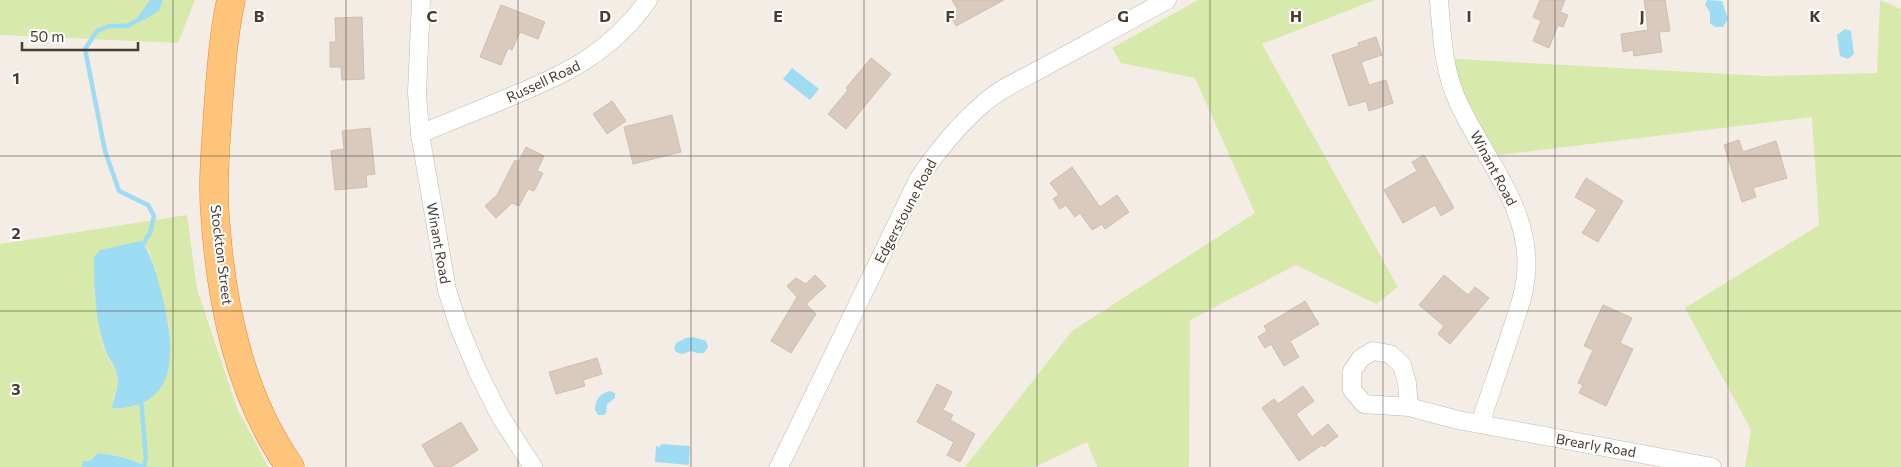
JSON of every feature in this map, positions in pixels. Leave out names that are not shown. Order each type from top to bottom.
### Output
[{"type":"highway","name":"Stockton Street","points":[[231,0],[220,76],[214,178],[214,214],[222,279],[237,354],[248,388],[262,421],[290,467]]},
{"type":"street","name":"Winant Road","points":[[421,0],[417,94],[420,134],[447,290],[459,327],[478,372],[500,416],[533,467]]},
{"type":"street","name":"Russell Road","points":[[420,134],[547,82],[572,69],[597,53],[619,35],[648,0]]},
{"type":"street","name":"Edgerstoune Road","points":[[779,467],[919,178],[937,151],[958,126],[985,102],[1012,83],[1041,70],[1167,0]]},
{"type":"street","name":"Winant Road","points":[[1439,0],[1444,51],[1449,78],[1459,104],[1516,207],[1526,250],[1526,274],[1522,297],[1480,424]]},
{"type":"street","name":"Brearly Road","points":[[1409,407],[1480,424],[1712,467]]},
{"type":"green space","points":[[0,0],[195,0],[178,43],[0,35]]},
{"type":"green space","points":[[1198,0],[1375,0],[1262,44],[1398,287],[1376,304],[1296,265],[1190,320],[1189,467],[1097,467],[1087,442],[1035,467],[965,467],[1072,331],[1255,213],[1195,78],[1121,63],[1112,48]]},
{"type":"green space","points":[[1880,0],[1901,9],[1901,467],[1745,467],[1751,430],[1685,308],[1819,225],[1812,117],[1483,157],[1440,58],[1764,76],[1877,73]]},
{"type":"green space","points":[[187,215],[197,289],[237,408],[268,467],[146,467],[123,457],[98,453],[90,461],[83,461],[82,467],[0,467],[0,244]],"holes":[[[141,241],[149,251],[169,326],[145,402],[117,409],[113,400],[118,386],[117,372],[103,346],[94,288]]]},
{"type":"water","points":[[150,0],[163,0],[159,11],[144,20],[138,17]]},
{"type":"water","points":[[1707,0],[1722,1],[1728,19],[1723,27],[1715,27],[1710,23],[1710,12],[1705,5]]},
{"type":"water","points":[[1845,29],[1851,31],[1854,54],[1848,59],[1840,56],[1837,35]]},
{"type":"water","points":[[792,68],[819,89],[810,100],[783,79]]},
{"type":"water","points":[[141,241],[153,263],[164,301],[169,335],[170,353],[168,369],[163,384],[153,396],[136,405],[112,408],[118,378],[105,350],[101,335],[95,291],[94,257],[100,250]]},
{"type":"water","points":[[693,337],[706,341],[708,347],[704,353],[691,351],[682,354],[676,352],[674,349],[676,343]]},
{"type":"water","points":[[610,391],[615,393],[615,398],[607,404],[604,415],[598,415],[595,410],[597,400],[603,393]]},
{"type":"water","points":[[661,444],[690,446],[689,465],[655,462],[656,446],[660,447]]},
{"type":"water","points":[[98,453],[123,457],[146,467],[82,467],[83,461],[90,461]]},
{"type":"building","points":[[952,0],[1004,0],[956,26],[950,14],[958,10]]},
{"type":"building","points":[[1540,0],[1565,0],[1560,12],[1568,15],[1563,27],[1558,25],[1549,48],[1533,41],[1541,21],[1533,17]]},
{"type":"building","points":[[1644,0],[1665,0],[1670,31],[1659,32],[1662,52],[1634,56],[1633,50],[1623,52],[1621,34],[1648,30]]},
{"type":"building","points":[[501,5],[545,22],[538,39],[520,32],[512,50],[508,48],[501,65],[480,57]]},
{"type":"building","points":[[362,17],[364,79],[342,80],[341,67],[330,67],[330,42],[336,42],[335,18]]},
{"type":"building","points":[[1376,37],[1382,55],[1361,62],[1369,85],[1386,80],[1393,103],[1369,111],[1366,101],[1349,106],[1332,55],[1359,46],[1358,43]]},
{"type":"building","points":[[871,58],[891,74],[846,129],[828,114],[848,90],[846,88]]},
{"type":"building","points":[[612,101],[626,121],[607,134],[593,114]]},
{"type":"building","points":[[672,115],[681,152],[633,164],[624,127]]},
{"type":"building","points":[[370,128],[375,174],[366,175],[367,187],[335,190],[331,151],[344,149],[342,131]]},
{"type":"building","points":[[1739,140],[1743,152],[1776,141],[1787,178],[1753,188],[1756,197],[1742,202],[1724,145]]},
{"type":"building","points":[[526,147],[544,156],[537,171],[543,173],[534,191],[528,189],[519,206],[512,203],[496,218],[485,206],[497,195],[515,160],[518,162]]},
{"type":"building","points":[[1424,155],[1454,208],[1441,216],[1435,205],[1403,223],[1384,190],[1417,171],[1412,162]]},
{"type":"building","points":[[1072,167],[1100,207],[1117,195],[1129,212],[1105,229],[1102,224],[1092,230],[1080,213],[1075,217],[1066,205],[1060,209],[1053,199],[1059,195],[1050,183]]},
{"type":"building","points":[[1586,178],[1623,201],[1598,242],[1582,233],[1597,210],[1575,197]]},
{"type":"building","points":[[815,275],[826,286],[806,304],[816,314],[791,353],[771,341],[797,297],[787,286],[796,278],[806,284]]},
{"type":"building","points":[[1444,275],[1468,295],[1475,287],[1489,298],[1450,344],[1438,334],[1444,326],[1419,305]]},
{"type":"building","points":[[1305,301],[1319,324],[1290,341],[1299,357],[1284,366],[1271,344],[1265,348],[1258,337],[1267,331],[1264,326]]},
{"type":"building","points":[[1603,305],[1632,318],[1620,343],[1633,349],[1606,406],[1579,393],[1583,385],[1578,383],[1593,350],[1584,346]]},
{"type":"building","points":[[597,358],[602,374],[583,380],[585,386],[556,394],[549,372]]},
{"type":"building","points":[[937,384],[952,392],[943,410],[953,415],[950,420],[975,434],[960,462],[947,455],[954,442],[917,422]]},
{"type":"building","points":[[1303,386],[1314,401],[1296,414],[1312,437],[1328,424],[1338,436],[1324,447],[1322,445],[1299,461],[1262,408],[1274,399],[1278,404]]},
{"type":"building","points":[[461,422],[478,450],[451,467],[435,467],[422,445]]},
{"type":"waterway","points":[[141,247],[150,233],[154,216],[148,205],[119,191],[105,151],[85,49],[97,31],[109,26],[127,26],[145,16]]},
{"type":"waterway","points":[[141,399],[146,458],[144,467]]}]
